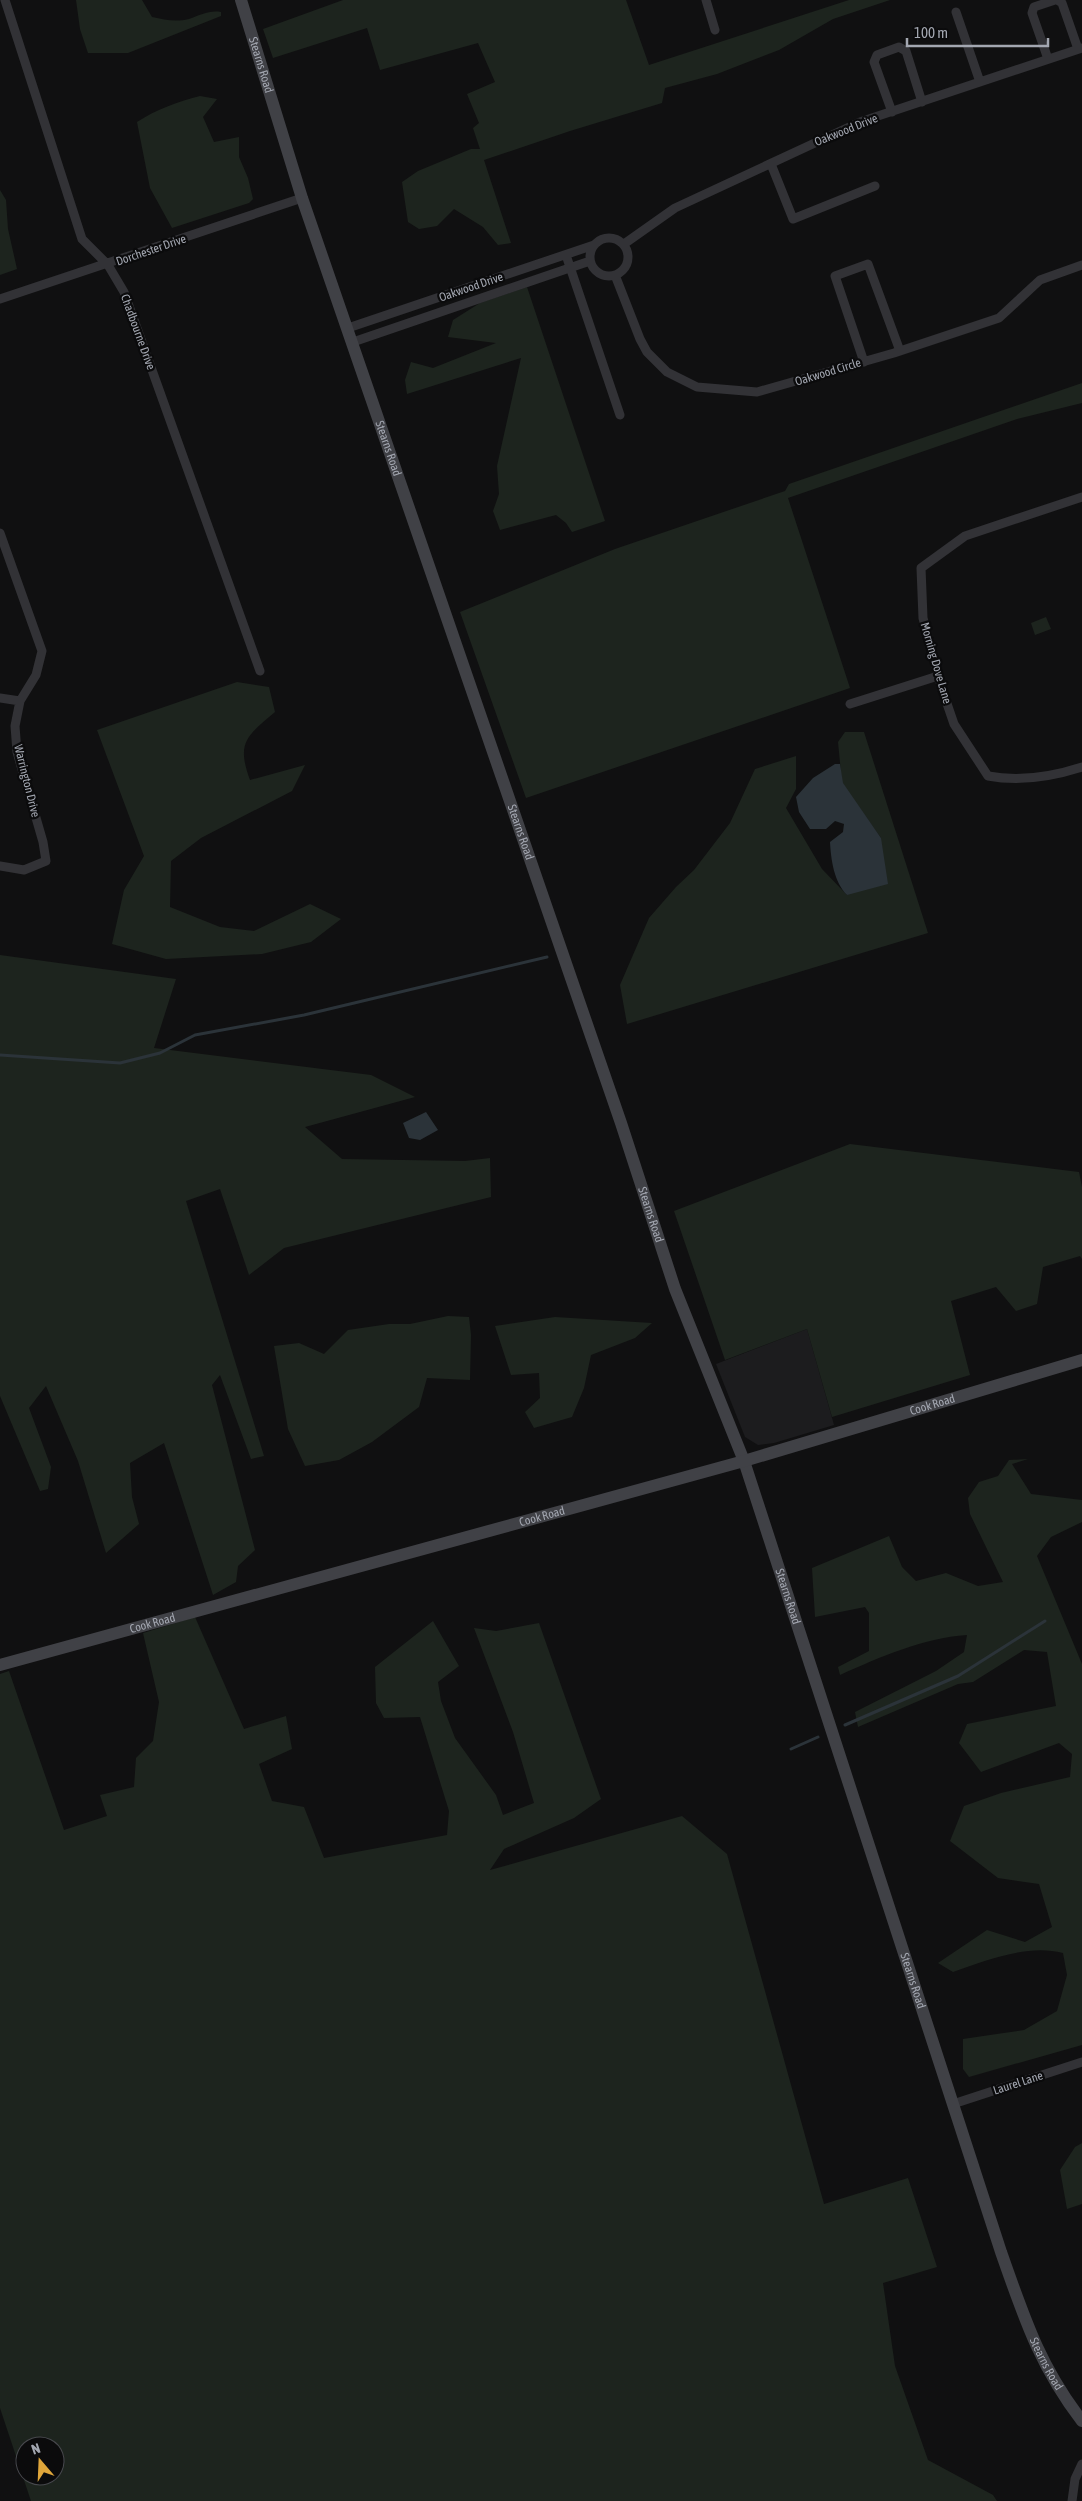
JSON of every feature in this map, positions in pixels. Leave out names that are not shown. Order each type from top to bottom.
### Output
[{"type":"main road","name":"Stearns Road","points":[[241,0],[302,198],[621,1123],[672,1280],[744,1461],[1030,2335],[1048,2370],[1082,2421]]},
{"type":"main road","name":"Cook Road","points":[[0,1665],[744,1461],[1082,1360]]},
{"type":"street","name":"Chadbourne Drive","points":[[5,0],[82,238],[108,265],[124,292],[260,672]]},
{"type":"street","points":[[706,0],[715,30]]},
{"type":"street","points":[[1048,59],[1032,13],[1034,7],[1056,0],[1062,3],[1080,48]]},
{"type":"street","points":[[956,12],[980,82]]},
{"type":"street","points":[[892,112],[874,62],[877,55],[899,48],[906,51],[922,102]]},
{"type":"street","name":"Oakwood Drive","points":[[624,244],[675,208],[843,129],[1080,48]]},
{"type":"street","points":[[771,164],[793,219],[874,186]]},
{"type":"street","name":"Dorchester Drive","points":[[0,299],[108,265],[302,198]]},
{"type":"street","points":[[606,237],[618,239],[624,244],[629,256],[628,262],[620,272],[615,275],[602,275],[596,272],[590,261],[590,254],[594,245],[606,237]]},
{"type":"street","name":"Oakwood Drive","points":[[348,328],[594,245]]},
{"type":"street","points":[[566,255],[620,414]]},
{"type":"street","name":"Oakwood Drive","points":[[353,342],[590,261]]},
{"type":"street","points":[[864,362],[835,276],[868,264],[900,351]]},
{"type":"street","name":"Oakwood Circle","points":[[615,275],[635,330],[647,352],[667,372],[697,387],[757,392],[900,351],[999,318],[1040,280],[1082,265]]},
{"type":"street","name":"Morning Dove Lane","points":[[1082,497],[965,536],[921,568],[922,618],[938,676],[954,724],[988,776],[1008,780],[1037,778],[1068,772],[1082,767]]},
{"type":"street","name":"Warrington Drive","points":[[0,533],[42,651],[36,675],[20,701],[15,726],[17,752],[43,842],[46,861],[24,870],[0,866]]},
{"type":"street","points":[[850,704],[938,676]]},
{"type":"street","points":[[0,698],[20,701]]},
{"type":"street","name":"Laurel Lane","points":[[953,2104],[1082,2062]]},
{"type":"street","points":[[1072,2501],[1075,2479],[1082,2464]]},
{"type":"shaded area","points":[[76,0],[142,0],[152,17],[170,20],[189,19],[213,12],[221,12],[221,16],[128,53],[88,53],[80,29]]},
{"type":"shaded area","points":[[343,0],[626,0],[649,65],[849,0],[890,0],[833,19],[779,50],[717,74],[665,88],[662,103],[484,160],[511,243],[498,245],[483,227],[454,209],[437,226],[419,229],[408,222],[402,182],[418,171],[471,149],[480,149],[473,128],[479,123],[467,94],[495,82],[478,43],[380,70],[367,28],[273,58],[263,29]]},
{"type":"shaded area","points":[[200,96],[217,99],[203,117],[214,142],[239,137],[239,157],[248,178],[253,199],[249,203],[172,228],[150,188],[137,122],[167,106]]},
{"type":"shaded area","points":[[0,190],[6,200],[8,229],[17,269],[0,275]]},
{"type":"shaded area","points":[[527,287],[605,521],[572,532],[566,523],[556,515],[500,530],[493,511],[499,494],[497,466],[521,358],[407,394],[405,380],[411,362],[433,368],[496,343],[448,337],[453,320],[480,303]]},
{"type":"shaded area","points":[[1082,383],[1082,403],[1017,419],[788,498],[850,688],[526,798],[460,612],[615,549],[785,491],[789,484]]},
{"type":"shaded area","points":[[1046,617],[1051,629],[1035,635],[1031,623]]},
{"type":"shaded area","points":[[237,682],[269,687],[275,712],[257,727],[244,748],[244,757],[250,780],[305,765],[292,791],[201,838],[171,861],[170,907],[220,927],[254,931],[310,904],[341,919],[311,942],[262,954],[166,959],[112,944],[124,890],[144,856],[97,730]]},
{"type":"shaded area","points":[[845,732],[864,732],[928,933],[627,1024],[620,985],[649,918],[676,887],[694,870],[730,823],[755,769],[796,756],[796,789],[786,808],[822,869],[847,895],[881,838],[842,783],[838,742]]},
{"type":"shaded area","points":[[835,764],[840,764],[843,783],[881,838],[888,884],[847,895],[836,877],[832,863],[830,842],[843,832],[844,824],[835,821],[826,829],[810,829],[799,812],[796,797],[813,778]]},
{"type":"shaded area","points":[[0,955],[176,979],[154,1048],[371,1075],[415,1097],[305,1127],[342,1159],[465,1161],[490,1158],[491,1197],[284,1248],[249,1275],[220,1189],[186,1201],[264,1456],[251,1459],[220,1375],[212,1385],[255,1550],[238,1566],[236,1582],[213,1595],[164,1443],[130,1463],[132,1497],[139,1524],[106,1553],[78,1461],[46,1386],[29,1408],[51,1467],[48,1489],[40,1491],[0,1396]]},
{"type":"shaded area","points":[[426,1112],[438,1130],[420,1140],[409,1138],[403,1123]]},
{"type":"shaded area","points":[[850,1144],[1079,1172],[1082,1187],[1082,1259],[1080,1256],[1043,1267],[1037,1304],[1016,1311],[996,1287],[951,1301],[970,1375],[832,1417],[807,1329],[725,1360],[674,1211]]},
{"type":"shaded area","points":[[448,1316],[469,1317],[471,1335],[470,1380],[427,1378],[419,1407],[372,1442],[339,1460],[305,1466],[288,1429],[274,1346],[299,1343],[324,1354],[348,1330],[389,1324],[410,1324]]},
{"type":"shaded area","points":[[555,1317],[652,1323],[635,1338],[591,1355],[584,1388],[572,1417],[534,1428],[525,1412],[540,1398],[539,1373],[511,1375],[495,1326]]},
{"type":"shaded area","points":[[807,1329],[834,1425],[774,1443],[758,1445],[745,1437],[716,1364]]},
{"type":"shaded area","points":[[1028,1459],[1012,1464],[1031,1494],[1082,1500],[1082,1522],[1051,1537],[1037,1556],[1082,1664],[1082,2045],[969,2077],[963,2069],[963,2039],[1024,2030],[1057,2011],[1067,1975],[1063,1953],[1049,1951],[1035,1950],[1007,1955],[953,1972],[938,1963],[987,1930],[1025,1942],[1052,1927],[1039,1884],[998,1878],[950,1841],[964,1806],[1001,1793],[1070,1777],[1072,1754],[1059,1743],[981,1772],[959,1743],[967,1724],[1056,1706],[1047,1652],[1024,1650],[973,1682],[958,1684],[858,1727],[855,1712],[936,1671],[964,1652],[967,1635],[918,1644],[886,1655],[840,1675],[838,1667],[869,1651],[869,1613],[865,1607],[815,1617],[812,1568],[889,1536],[902,1567],[916,1581],[946,1573],[978,1586],[1003,1582],[970,1514],[968,1498],[979,1482],[998,1476],[1009,1460]]},
{"type":"shaded area","points":[[195,1617],[244,1729],[286,1716],[292,1749],[259,1764],[272,1801],[304,1807],[324,1858],[447,1835],[449,1811],[420,1717],[384,1718],[376,1703],[375,1667],[433,1621],[459,1666],[438,1682],[441,1701],[455,1738],[496,1795],[503,1815],[534,1803],[513,1732],[474,1628],[496,1631],[539,1623],[601,1799],[574,1818],[504,1849],[490,1870],[682,1816],[727,1854],[824,2204],[908,2178],[937,2267],[883,2283],[895,2366],[928,2460],[993,2495],[997,2501],[31,2501],[26,2486],[65,2486],[65,2436],[15,2436],[15,2453],[0,2408],[0,1674],[9,1671],[64,1830],[107,1816],[100,1795],[134,1787],[136,1758],[153,1741],[159,1702],[143,1633]]},
{"type":"shaded area","points":[[1082,2143],[1082,2204],[1067,2209],[1060,2170],[1075,2147]]},
{"type":"waterway","points":[[0,1055],[120,1063],[160,1053],[195,1035],[304,1015],[547,957]]},
{"type":"waterway","points":[[845,1725],[958,1676],[1045,1621]]},
{"type":"waterway","points":[[791,1749],[818,1737]]}]
